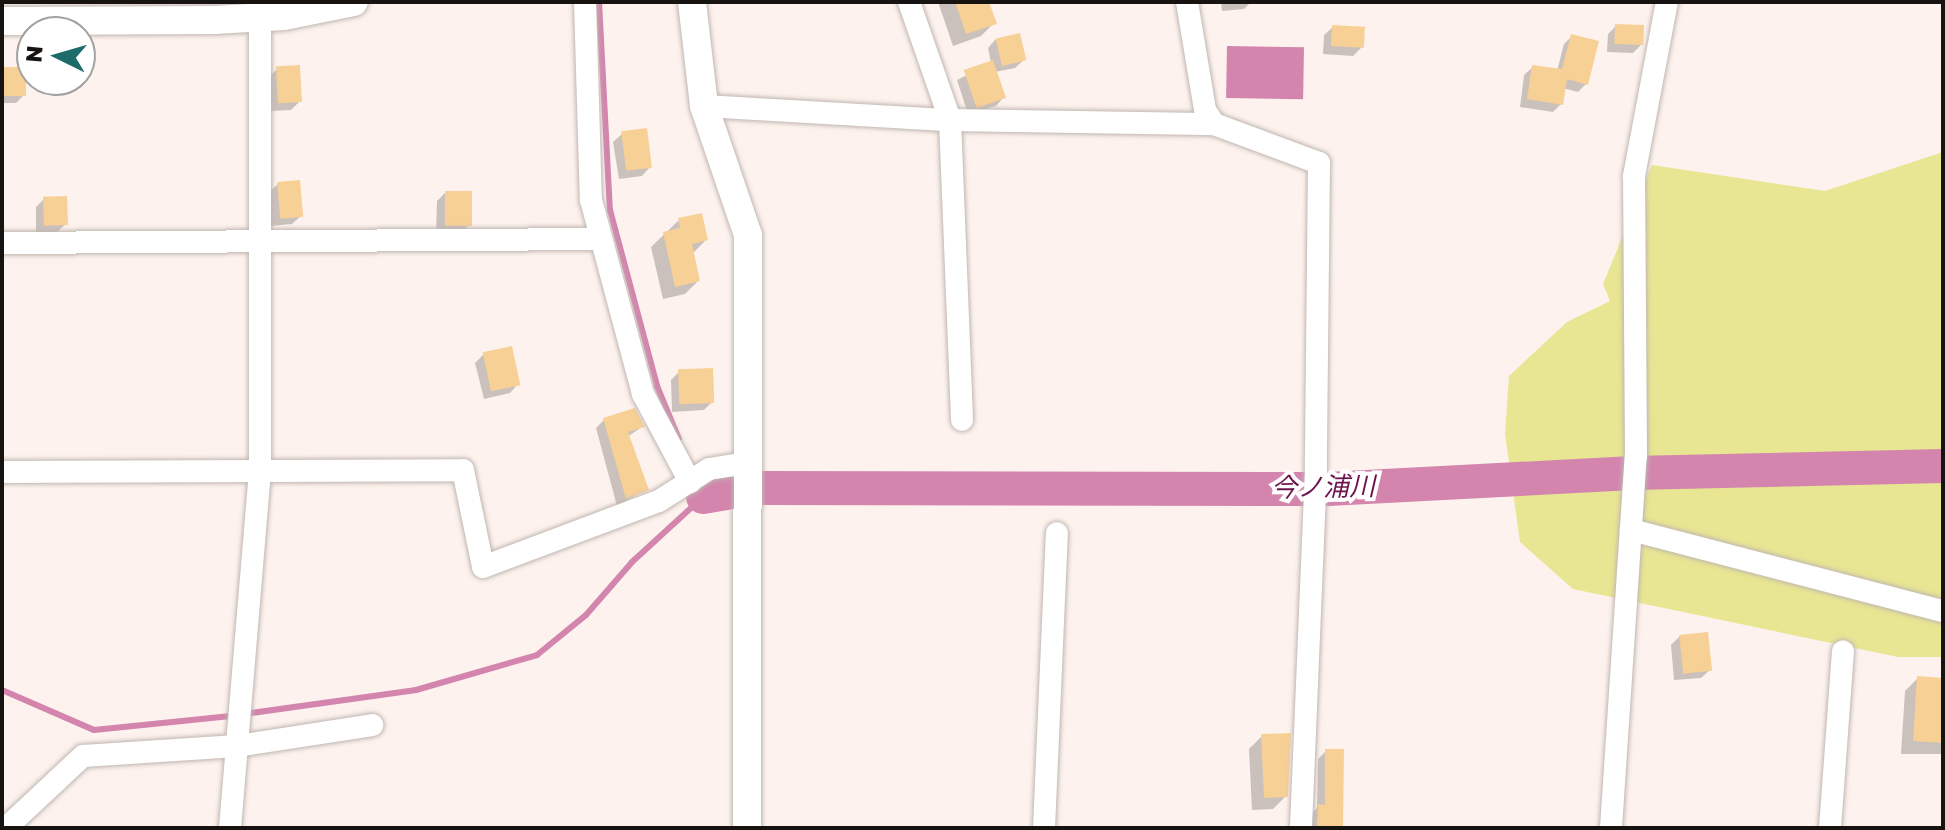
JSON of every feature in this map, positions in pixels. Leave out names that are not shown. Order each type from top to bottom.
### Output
[{"type":"street","points":[[2,21],[260,10],[354,2]]},
{"type":"street","points":[[585,2],[591,200],[599,239],[643,394],[690,482]]},
{"type":"street","points":[[692,2],[704,106],[748,235],[745,463],[747,828]]},
{"type":"street","points":[[909,2],[950,120],[962,420]]},
{"type":"street","points":[[1187,2],[1205,110],[1214,124]]},
{"type":"street","points":[[1611,828],[1636,456],[1634,176],[1667,2]]},
{"type":"street","points":[[230,828],[260,471],[260,10]]},
{"type":"street","points":[[704,106],[950,120],[1214,124],[1319,163],[1316,469],[1301,828]]},
{"type":"street","points":[[2,243],[599,239]]},
{"type":"street","points":[[2,472],[463,470],[483,567],[659,501],[709,469],[745,463]]},
{"type":"street","points":[[1631,530],[1943,611]]},
{"type":"street","points":[[1044,828],[1057,533]]},
{"type":"street","points":[[1830,828],[1843,651]]},
{"type":"street","points":[[6,828],[83,756],[237,746],[372,725]]},
{"type":"shaded area","points":[[1227,46],[1304,47],[1303,99],[1226,98]]},
{"type":"shaded area","points":[[1943,152],[1943,657],[1898,657],[1573,589],[1520,542],[1505,434],[1509,376],[1567,322],[1610,301],[1603,284],[1652,165],[1825,191]]},
{"type":"building","points":[[955,2],[989,2],[997,24],[966,34]]},
{"type":"building","points":[[1615,24],[1644,25],[1643,45],[1614,44]]},
{"type":"building","points":[[1332,25],[1365,27],[1364,48],[1331,46]]},
{"type":"building","points":[[1020,33],[1026,60],[1002,66],[996,39]]},
{"type":"building","points":[[1571,34],[1599,41],[1588,85],[1567,79],[1563,105],[1527,99],[1532,65],[1562,69]]},
{"type":"building","points":[[993,60],[1006,98],[977,108],[964,70]]},
{"type":"building","points":[[300,65],[302,102],[278,103],[276,66]]},
{"type":"building","points":[[2,67],[16,67],[16,96],[2,96]]},
{"type":"building","points":[[647,128],[652,168],[626,171],[621,131]]},
{"type":"building","points":[[300,180],[303,217],[280,219],[277,182]]},
{"type":"building","points":[[445,191],[472,191],[472,226],[445,226]]},
{"type":"building","points":[[67,196],[68,225],[44,226],[43,197]]},
{"type":"building","points":[[702,213],[708,240],[692,244],[700,281],[675,287],[663,232],[680,228],[678,218]]},
{"type":"building","points":[[512,346],[520,385],[491,391],[483,352]]},
{"type":"building","points":[[713,368],[714,403],[679,404],[678,369]]},
{"type":"building","points":[[635,408],[645,427],[628,432],[649,490],[626,499],[603,418]]},
{"type":"building","points":[[1708,632],[1712,671],[1683,674],[1679,635]]},
{"type":"building","points":[[1917,676],[1943,678],[1943,743],[1913,741]]},
{"type":"building","points":[[1291,733],[1288,797],[1264,798],[1261,734]]},
{"type":"building","points":[[1325,749],[1344,749],[1343,828],[1317,828],[1318,804],[1325,805]]},
{"type":"waterway","points":[[599,2],[610,210],[657,386],[679,439]]},
{"type":"waterway","name":"今ノ浦川","points":[[703,497],[757,488],[1328,489],[1633,473],[1943,466]]},
{"type":"waterway","points":[[244,714],[416,690],[537,655],[586,615],[632,562],[703,497],[697,483]]},
{"type":"waterway","points":[[2,690],[94,730],[233,716]]}]
